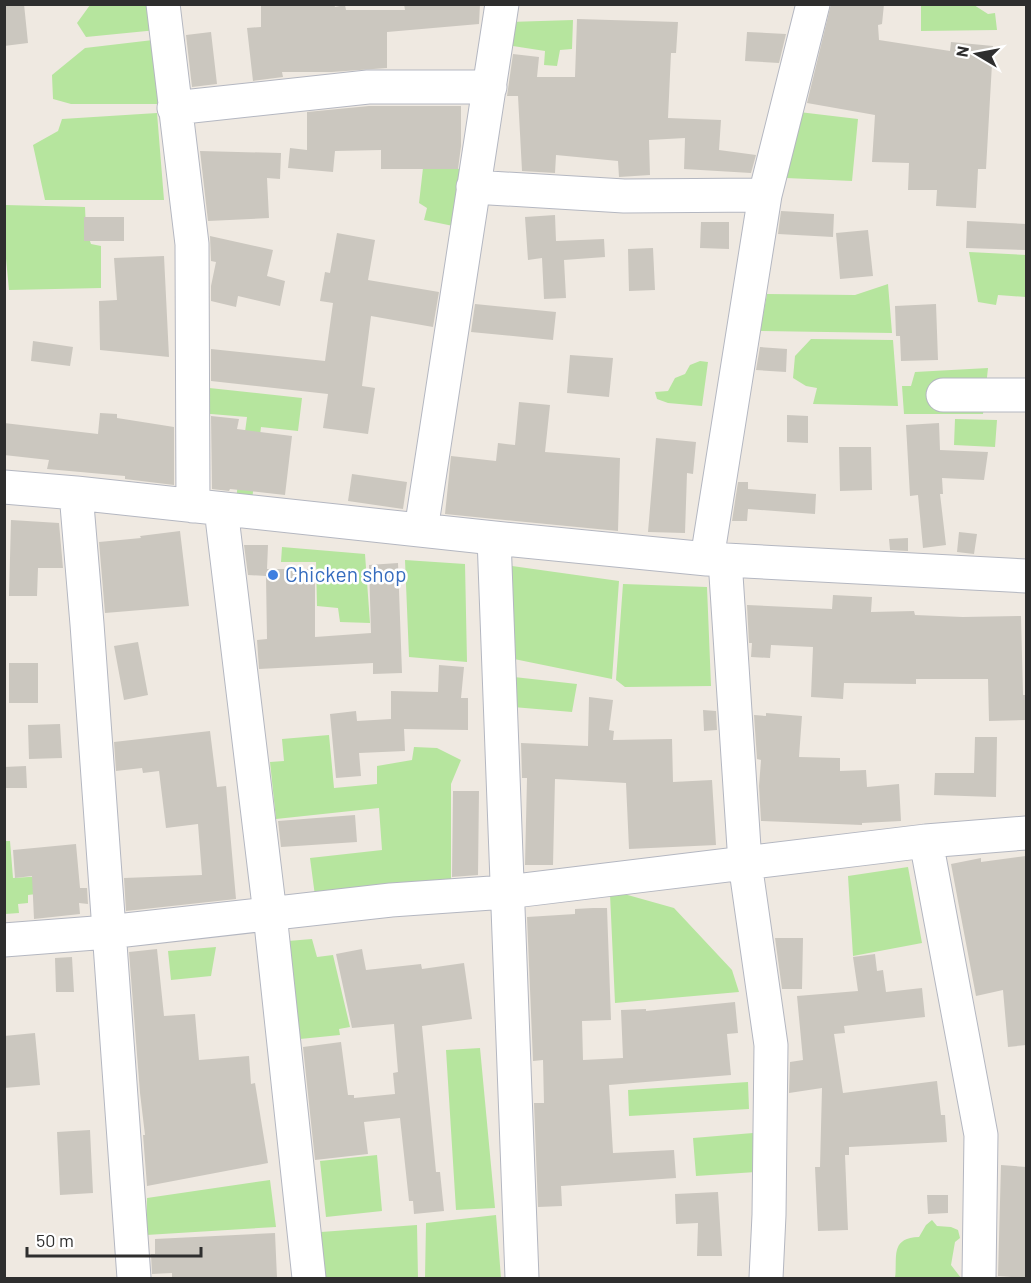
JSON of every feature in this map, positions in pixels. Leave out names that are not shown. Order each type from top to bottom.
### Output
[{"type":"street","points":[[163,4],[192,244],[207,508],[270,914],[309,1278]]},
{"type":"street","points":[[421,530],[502,4]]},
{"type":"street","points":[[766,1278],[771,1045],[745,862],[716,560],[765,195],[813,4]]},
{"type":"street","points":[[174,108],[368,87],[490,87]]},
{"type":"street","points":[[473,187],[624,195],[765,195]]},
{"type":"street","points":[[943,395],[1026,395]]},
{"type":"street","points":[[4,487],[716,560],[1026,576]]},
{"type":"street","points":[[76,493],[134,1278]]},
{"type":"street","points":[[494,538],[522,1278]]},
{"type":"street","points":[[4,940],[108,932],[392,900],[506,892],[926,841],[1026,833]]},
{"type":"street","points":[[926,841],[981,1135],[979,1278]]},
{"type":"green space","points":[[90,5],[154,5],[157,30],[86,37],[77,23]]},
{"type":"green space","points":[[921,5],[974,5],[988,14],[995,13],[997,30],[921,31]]},
{"type":"green space","points":[[573,20],[572,49],[560,50],[557,66],[544,65],[545,51],[506,45],[509,22]]},
{"type":"green space","points":[[153,40],[160,104],[71,104],[53,99],[52,75],[85,48]]},
{"type":"green space","points":[[799,112],[858,119],[852,181],[786,178]]},
{"type":"green space","points":[[157,113],[164,200],[45,200],[33,145],[58,131],[62,119]]},
{"type":"green space","points":[[423,168],[466,169],[458,227],[424,220],[427,208],[419,203]]},
{"type":"green space","points":[[5,205],[85,207],[86,230],[91,244],[101,246],[101,288],[9,290],[5,248]]},
{"type":"green space","points":[[969,252],[1026,255],[1026,297],[998,295],[996,305],[978,302]]},
{"type":"green space","points":[[888,284],[892,333],[760,331],[767,294],[855,295]]},
{"type":"green space","points":[[811,339],[893,340],[898,406],[813,404],[817,388],[806,386],[793,378],[795,356]]},
{"type":"green space","points":[[700,361],[708,362],[702,406],[668,403],[657,399],[655,392],[668,391],[675,378],[685,374],[690,365]]},
{"type":"green space","points":[[988,368],[983,414],[904,414],[902,386],[911,386],[915,372]]},
{"type":"green space","points":[[200,387],[302,398],[298,431],[261,427],[252,500],[236,499],[247,417],[199,413]]},
{"type":"green space","points":[[955,419],[997,420],[995,447],[954,445]]},
{"type":"green space","points":[[282,547],[365,554],[370,623],[340,622],[338,608],[317,606],[316,562],[281,562]]},
{"type":"green space","points":[[405,560],[465,564],[467,662],[409,657]]},
{"type":"green space","points":[[512,566],[619,581],[612,679],[514,659],[510,569]]},
{"type":"green space","points":[[623,584],[707,587],[711,686],[625,687],[616,680]]},
{"type":"green space","points":[[514,677],[577,684],[572,712],[513,707]]},
{"type":"green space","points":[[329,735],[334,788],[377,784],[377,766],[412,760],[414,747],[437,748],[461,760],[451,784],[451,885],[315,896],[310,858],[382,850],[379,808],[276,819],[270,762],[284,761],[282,739]]},
{"type":"green space","points":[[5,841],[10,841],[13,878],[76,874],[60,891],[28,895],[28,903],[18,904],[19,913],[5,914]]},
{"type":"green space","points":[[908,867],[922,943],[853,956],[848,876]]},
{"type":"green space","points":[[617,892],[674,908],[732,970],[739,992],[615,1003],[610,894]]},
{"type":"green space","points":[[312,939],[317,957],[333,955],[350,1027],[339,1029],[340,1035],[300,1039],[288,941]]},
{"type":"green space","points":[[216,947],[211,976],[171,980],[168,951]]},
{"type":"green space","points":[[480,1048],[495,1208],[456,1210],[446,1050]]},
{"type":"green space","points":[[748,1082],[749,1109],[629,1116],[628,1090]]},
{"type":"green space","points":[[753,1133],[756,1172],[696,1176],[693,1138]]},
{"type":"green space","points":[[377,1155],[382,1211],[326,1217],[320,1161]]},
{"type":"green space","points":[[270,1180],[276,1227],[146,1235],[147,1198]]},
{"type":"green space","points":[[496,1215],[501,1278],[425,1278],[426,1223]]},
{"type":"green space","points":[[932,1220],[937,1226],[958,1230],[960,1238],[955,1242],[951,1265],[961,1278],[895,1278],[899,1245],[909,1238],[919,1237]]},
{"type":"green space","points":[[417,1225],[418,1278],[325,1278],[321,1232]]},
{"type":"building","points":[[4,4],[24,4],[28,43],[4,46]]},
{"type":"building","points":[[261,4],[334,4],[335,7],[345,5],[346,10],[405,10],[404,4],[480,4],[479,24],[387,32],[387,68],[332,72],[282,72],[283,77],[253,81],[247,28],[261,27]]},
{"type":"building","points":[[831,4],[884,4],[882,24],[878,25],[879,40],[950,51],[951,42],[993,46],[986,169],[978,169],[976,208],[936,206],[937,190],[908,190],[909,163],[872,162],[875,115],[807,103]]},
{"type":"building","points":[[577,19],[678,22],[676,53],[671,53],[668,118],[721,120],[719,150],[756,155],[751,173],[684,169],[685,138],[649,140],[650,175],[619,177],[618,161],[556,155],[555,173],[522,171],[518,96],[507,96],[513,54],[539,57],[537,77],[575,77]]},
{"type":"building","points":[[211,32],[217,84],[192,87],[186,35]]},
{"type":"building","points":[[747,32],[786,34],[779,63],[745,61]]},
{"type":"building","points":[[369,106],[461,106],[461,146],[458,169],[381,169],[381,150],[335,151],[333,172],[288,168],[290,148],[307,150],[307,112]]},
{"type":"building","points":[[200,151],[281,153],[280,179],[267,178],[269,218],[208,221]]},
{"type":"building","points":[[781,211],[834,214],[833,237],[778,234]]},
{"type":"building","points":[[555,215],[556,241],[604,239],[605,257],[564,260],[566,298],[544,299],[542,258],[528,260],[525,217]]},
{"type":"building","points":[[84,217],[124,217],[124,241],[84,241]]},
{"type":"building","points":[[967,221],[1026,224],[1026,250],[966,248]]},
{"type":"building","points":[[701,222],[729,222],[729,249],[700,248]]},
{"type":"building","points":[[868,230],[873,276],[840,279],[836,233]]},
{"type":"building","points":[[337,233],[375,240],[368,280],[439,292],[433,327],[371,316],[362,386],[375,388],[368,434],[323,428],[328,394],[211,381],[211,349],[325,361],[333,303],[320,301],[325,272],[330,273]]},
{"type":"building","points":[[210,236],[273,250],[267,276],[285,281],[280,306],[238,296],[236,307],[211,301],[211,286],[216,262],[211,261]]},
{"type":"building","points":[[653,248],[655,290],[629,291],[628,249]]},
{"type":"building","points":[[164,256],[169,357],[100,350],[99,301],[117,300],[114,258]]},
{"type":"building","points":[[475,304],[556,312],[553,340],[471,332]]},
{"type":"building","points":[[936,304],[938,360],[901,361],[900,336],[896,336],[895,306]]},
{"type":"building","points":[[33,341],[73,347],[70,366],[31,361]]},
{"type":"building","points":[[760,347],[787,349],[786,372],[756,370]]},
{"type":"building","points":[[570,355],[613,358],[609,397],[567,393]]},
{"type":"building","points":[[519,402],[550,405],[545,452],[620,458],[618,531],[445,514],[451,456],[496,461],[498,443],[515,445]]},
{"type":"building","points":[[100,413],[117,414],[117,418],[174,427],[174,485],[125,479],[125,476],[47,469],[49,460],[4,455],[4,423],[98,434]]},
{"type":"building","points":[[787,415],[808,416],[808,443],[787,442]]},
{"type":"building","points":[[211,416],[239,419],[237,429],[292,436],[285,495],[212,489]]},
{"type":"building","points":[[939,423],[940,450],[988,452],[984,480],[942,478],[943,494],[940,494],[946,545],[923,548],[918,495],[910,496],[906,425]]},
{"type":"building","points":[[656,438],[696,442],[693,474],[687,473],[685,533],[648,532]]},
{"type":"building","points":[[839,447],[871,447],[872,490],[840,491]]},
{"type":"building","points":[[352,474],[407,482],[403,509],[348,501]]},
{"type":"building","points":[[738,482],[748,482],[748,489],[816,494],[815,514],[748,509],[747,521],[732,521]]},
{"type":"building","points":[[11,520],[59,523],[63,568],[38,568],[37,596],[9,596]]},
{"type":"building","points":[[180,531],[189,606],[105,613],[99,542]]},
{"type":"building","points":[[959,532],[977,534],[974,554],[957,552]]},
{"type":"building","points":[[908,538],[908,551],[890,550],[889,539]]},
{"type":"building","points":[[244,545],[268,545],[267,569],[315,569],[315,637],[371,633],[369,565],[398,563],[402,673],[373,674],[373,663],[259,669],[257,640],[267,639],[266,576],[248,575]]},
{"type":"building","points":[[833,595],[872,597],[871,612],[914,611],[915,615],[963,617],[1021,616],[1026,720],[989,721],[988,679],[916,679],[916,684],[844,683],[843,699],[811,697],[813,647],[771,645],[770,658],[751,657],[752,643],[749,643],[747,605],[832,609]]},
{"type":"building","points":[[138,642],[148,695],[124,700],[114,646]]},
{"type":"building","points":[[9,663],[38,663],[38,703],[9,703]]},
{"type":"building","points":[[439,665],[464,667],[461,698],[468,698],[468,730],[404,729],[405,751],[359,753],[361,776],[336,778],[330,714],[356,711],[357,721],[391,719],[391,691],[438,692]]},
{"type":"building","points":[[589,697],[613,700],[609,730],[614,731],[613,740],[672,739],[673,782],[712,780],[716,845],[629,849],[626,783],[555,779],[553,865],[525,865],[527,778],[522,778],[521,743],[588,746]]},
{"type":"building","points":[[703,710],[716,711],[717,730],[704,731]]},
{"type":"building","points":[[766,713],[802,716],[799,757],[840,758],[840,771],[866,770],[867,787],[899,784],[901,821],[862,823],[862,825],[761,821],[759,786],[761,760],[757,759],[754,715],[766,716]]},
{"type":"building","points":[[60,724],[62,758],[29,759],[28,725]]},
{"type":"building","points":[[210,731],[217,787],[226,786],[236,899],[126,911],[124,878],[202,875],[198,824],[166,828],[159,771],[143,773],[142,768],[116,771],[114,742]]},
{"type":"building","points":[[975,737],[997,737],[996,797],[934,795],[935,773],[974,773]]},
{"type":"building","points":[[26,766],[27,788],[4,788],[4,767]]},
{"type":"building","points":[[453,791],[479,791],[478,875],[452,877]]},
{"type":"building","points":[[355,815],[357,842],[281,847],[278,821]]},
{"type":"building","points":[[76,844],[80,888],[87,888],[88,904],[79,903],[80,914],[34,919],[32,876],[15,878],[13,850]]},
{"type":"building","points":[[1026,856],[1026,1045],[1008,1047],[1003,990],[976,996],[951,864],[981,858],[981,862]]},
{"type":"building","points":[[607,908],[611,1020],[582,1021],[583,1060],[623,1058],[621,1010],[646,1009],[646,1011],[735,1002],[738,1033],[727,1034],[731,1075],[609,1085],[613,1153],[674,1150],[676,1178],[561,1186],[562,1206],[538,1207],[534,1103],[544,1103],[543,1060],[533,1061],[527,917],[575,914],[575,909]]},
{"type":"building","points":[[775,938],[803,938],[802,989],[782,989]]},
{"type":"building","points":[[157,949],[164,1016],[195,1014],[199,1060],[249,1056],[251,1084],[255,1083],[268,1163],[147,1186],[143,1135],[145,1135],[129,952]]},
{"type":"building","points":[[362,949],[366,970],[421,964],[422,969],[464,963],[472,1019],[422,1026],[436,1172],[440,1172],[444,1211],[414,1214],[413,1201],[409,1201],[400,1118],[364,1122],[368,1154],[315,1160],[303,1047],[341,1042],[348,1095],[354,1095],[354,1098],[395,1094],[393,1073],[398,1072],[394,1024],[352,1028],[336,954]]},
{"type":"building","points":[[875,954],[877,971],[883,970],[886,992],[922,988],[925,1017],[844,1026],[845,1033],[834,1034],[843,1093],[937,1081],[941,1115],[945,1115],[947,1142],[849,1147],[849,1155],[845,1155],[848,1230],[818,1231],[815,1167],[820,1167],[822,1088],[789,1093],[790,1062],[803,1060],[797,996],[858,991],[853,957]]},
{"type":"building","points":[[72,957],[74,992],[56,992],[55,958]]},
{"type":"building","points":[[35,1033],[40,1085],[4,1088],[4,1036]]},
{"type":"building","points":[[90,1130],[93,1193],[60,1195],[57,1132]]},
{"type":"building","points":[[1001,1165],[1026,1167],[1026,1278],[998,1276]]},
{"type":"building","points":[[718,1192],[722,1256],[697,1256],[698,1223],[676,1224],[675,1194]]},
{"type":"building","points":[[927,1195],[948,1195],[948,1213],[928,1214]]},
{"type":"building","points":[[275,1233],[277,1278],[172,1278],[172,1273],[152,1274],[151,1254],[155,1254],[155,1239]]},
{"type":"place","name":"Chicken shop","points":[[273,575]]}]
